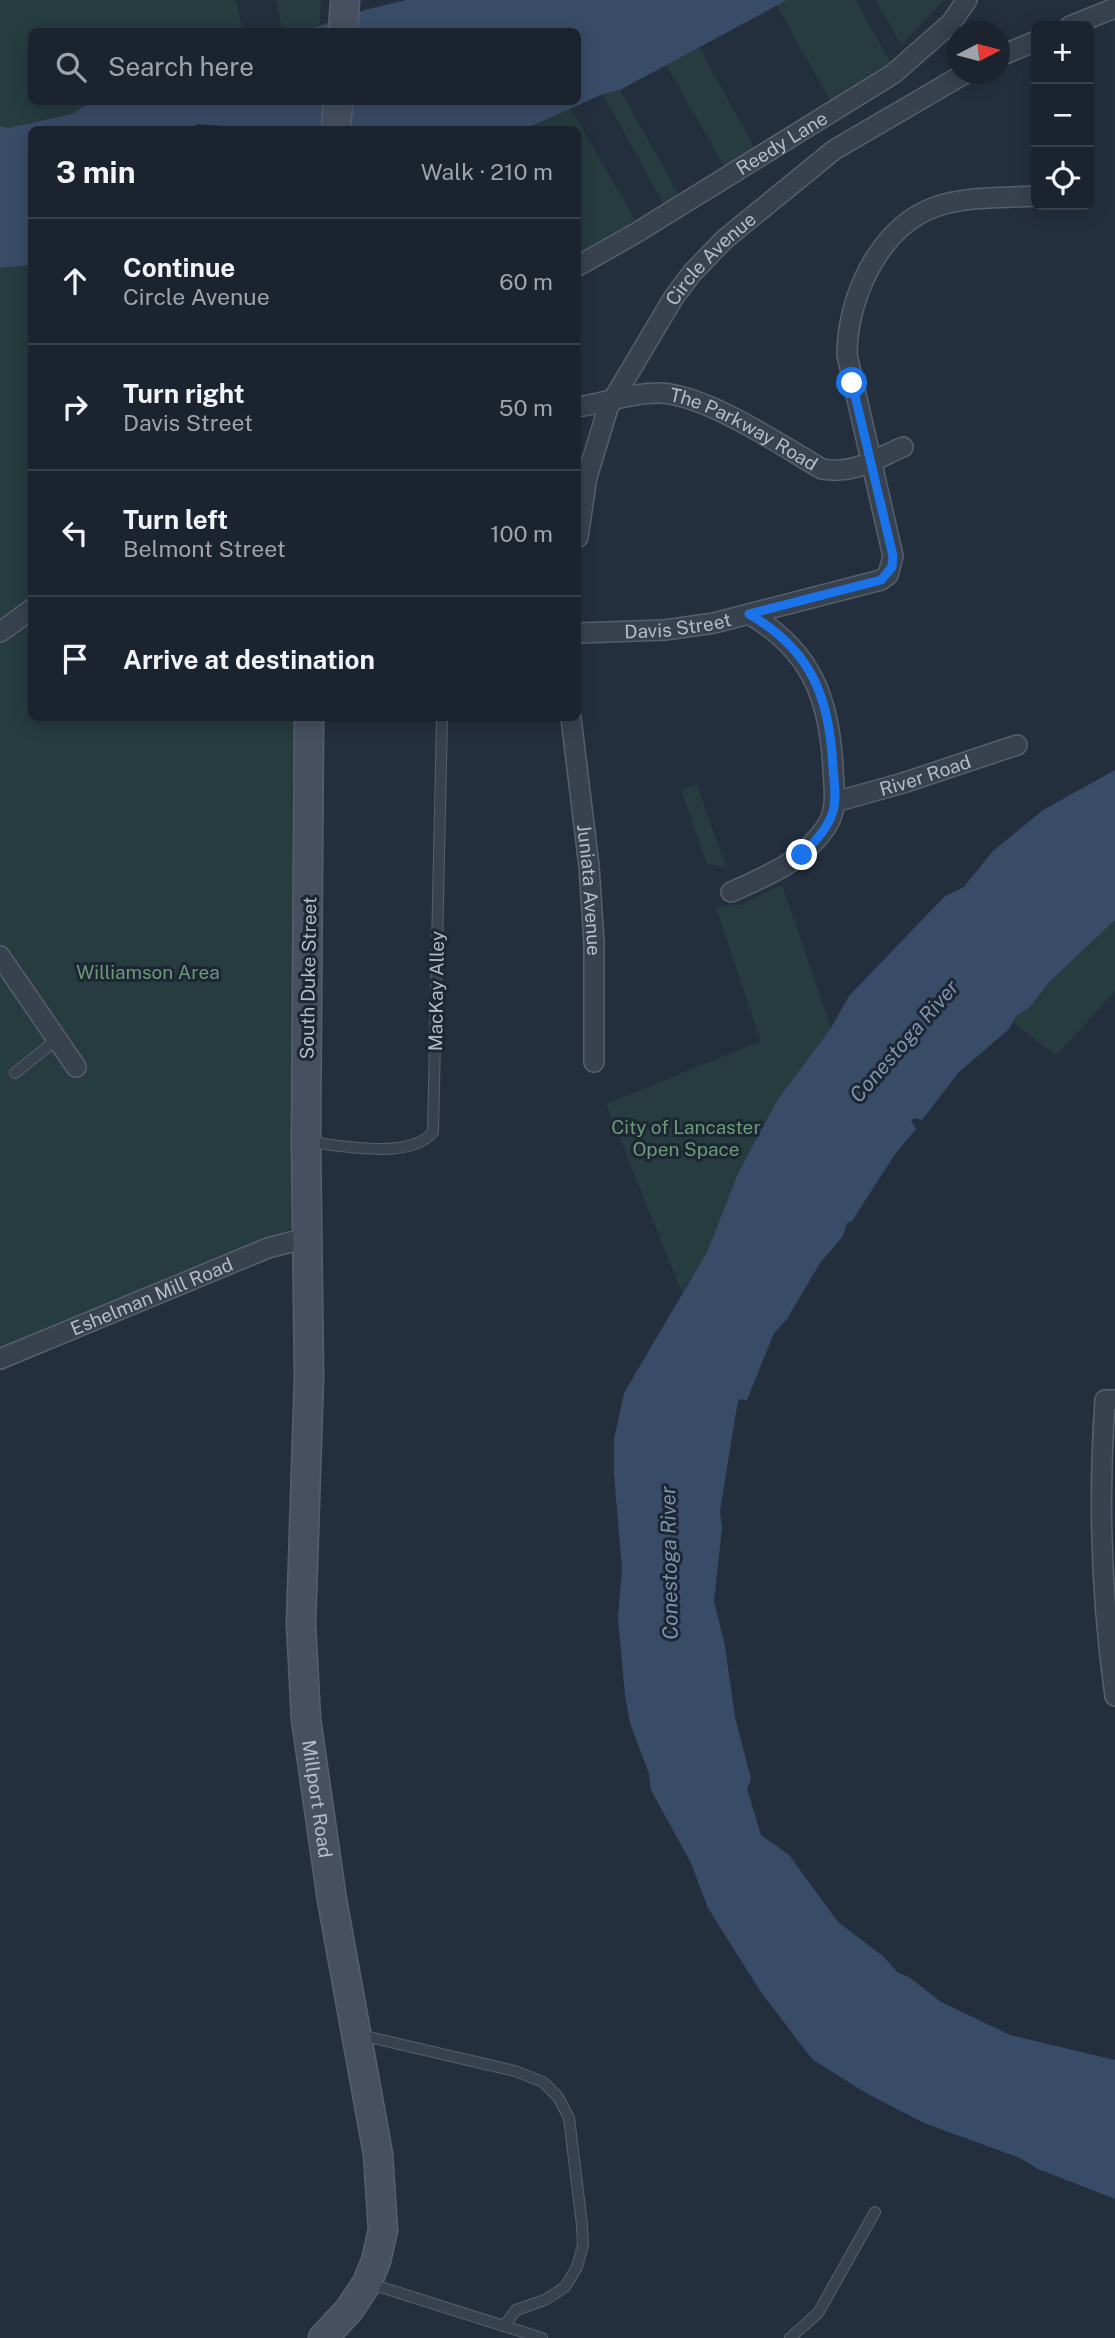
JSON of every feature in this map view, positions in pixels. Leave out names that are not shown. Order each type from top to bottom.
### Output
[{"type":"main road","points":[[343,28],[345,0]]},
{"type":"main road","points":[[336,126],[338,105]]},
{"type":"main road","name":"South Duke Street","points":[[306,1238],[309,721]]},
{"type":"main road","name":"Millport Road","points":[[306,1238],[309,1377],[300,1570],[306,1719],[332,1900],[382,2185],[381,2241],[367,2283],[349,2310],[323,2338]]},
{"type":"street","name":"Reedy Lane","points":[[581,264],[893,74],[951,23],[967,0]]},
{"type":"street","points":[[1082,21],[1115,8]]},
{"type":"street","points":[[1010,52],[1031,43]]},
{"type":"street","name":"Circle Avenue","points":[[581,517],[587,477],[597,441],[615,399],[674,297],[725,239],[834,150],[947,84]]},
{"type":"street","points":[[870,461],[847,355],[847,334],[861,282],[887,245],[914,219],[934,207],[1031,197]]},
{"type":"street","name":"The Parkway Road","points":[[581,406],[657,393],[678,395],[730,416],[822,469],[839,472],[857,469],[903,447]]},
{"type":"street","name":"Davis Street","points":[[581,633],[665,630],[749,614],[881,580],[892,567],[893,556],[870,461]]},
{"type":"street","points":[[0,632],[28,612]]},
{"type":"street","points":[[731,892],[766,877],[802,855],[828,825],[835,802],[832,754],[819,688],[795,650],[769,626],[749,614]]},
{"type":"street","name":"Juniata Avenue","points":[[571,721],[590,866],[594,943],[594,1062]]},
{"type":"street","name":"River Road","points":[[835,802],[973,761],[1017,745]]},
{"type":"street","points":[[0,956],[76,1068]]},
{"type":"street","name":"Eshelman Mill Road","points":[[0,1359],[268,1248],[306,1238]]},
{"type":"street","points":[[1110,1400],[1100,1465],[1100,1530],[1115,1696]]},
{"type":"lane","name":"MacKay Alley","points":[[306,1142],[352,1147],[411,1147],[425,1142],[433,1132],[442,721]]},
{"type":"lane","points":[[15,1073],[56,1040]]},
{"type":"lane","points":[[356,2034],[515,2071],[543,2082],[558,2097],[569,2118],[582,2225],[583,2245],[577,2267],[565,2287],[545,2300],[516,2310],[504,2326]]},
{"type":"lane","points":[[790,2338],[818,2313],[875,2212]]},
{"type":"lane","points":[[367,2283],[542,2338]]},
{"type":"green space","points":[[0,0],[236,0],[242,28],[28,28],[28,105],[86,105],[72,114],[8,128],[0,126]]},
{"type":"green space","points":[[276,0],[321,0],[319,28],[282,28]]},
{"type":"green space","points":[[787,0],[855,0],[891,63],[872,78],[831,102],[777,6]]},
{"type":"green space","points":[[876,0],[944,0],[901,45]]},
{"type":"green space","points":[[699,47],[755,149],[725,168],[666,65]]},
{"type":"green space","points":[[620,90],[679,195],[663,203],[603,94]]},
{"type":"green space","points":[[570,107],[581,126],[533,126]]},
{"type":"green space","points":[[581,126],[635,220],[581,255]]},
{"type":"green space","name":"Williamson Area","points":[[28,265],[28,721],[296,721],[295,1227],[0,1349],[0,268]]},
{"type":"green space","points":[[697,785],[726,867],[707,864],[681,790]]},
{"type":"green space","name":"City of Lancaster Open Space","points":[[782,885],[831,1028],[778,1099],[760,1131],[739,1171],[707,1252],[682,1293],[606,1104],[761,1041],[716,907],[740,905]]},
{"type":"green space","points":[[1115,886],[1115,991],[1056,1056],[988,1002]]},
{"type":"water","points":[[406,0],[787,0],[620,90],[581,104],[581,28],[313,28],[365,10]]},
{"type":"water","points":[[86,105],[578,105],[532,126],[28,126],[28,265],[0,268],[0,126],[8,128],[72,114]]},
{"type":"water","name":"Conestoga River","points":[[1115,770],[1115,920],[1048,983],[1030,1007],[1016,1016],[1009,1029],[958,1073],[922,1120],[911,1120],[916,1129],[895,1154],[852,1221],[847,1223],[843,1236],[820,1263],[787,1319],[774,1333],[747,1400],[739,1399],[720,1511],[722,1528],[714,1601],[725,1646],[735,1717],[751,1779],[747,1789],[761,1835],[789,1855],[838,1922],[884,1957],[898,1973],[909,1977],[941,2002],[1010,2035],[1115,2060],[1115,2199],[1038,2169],[1020,2158],[924,2123],[866,2093],[812,2059],[761,1992],[708,1908],[691,1863],[651,1790],[649,1774],[630,1723],[618,1618],[622,1568],[614,1475],[614,1439],[624,1393],[707,1252],[739,1171],[778,1099],[831,1028],[849,996],[945,896],[964,887],[992,852],[1043,810]]},
{"type":"route","points":[[802,855],[828,825],[835,802],[826,709],[810,669],[795,650],[769,626],[749,614],[881,580],[888,575],[892,567],[893,556],[852,383]]}]
